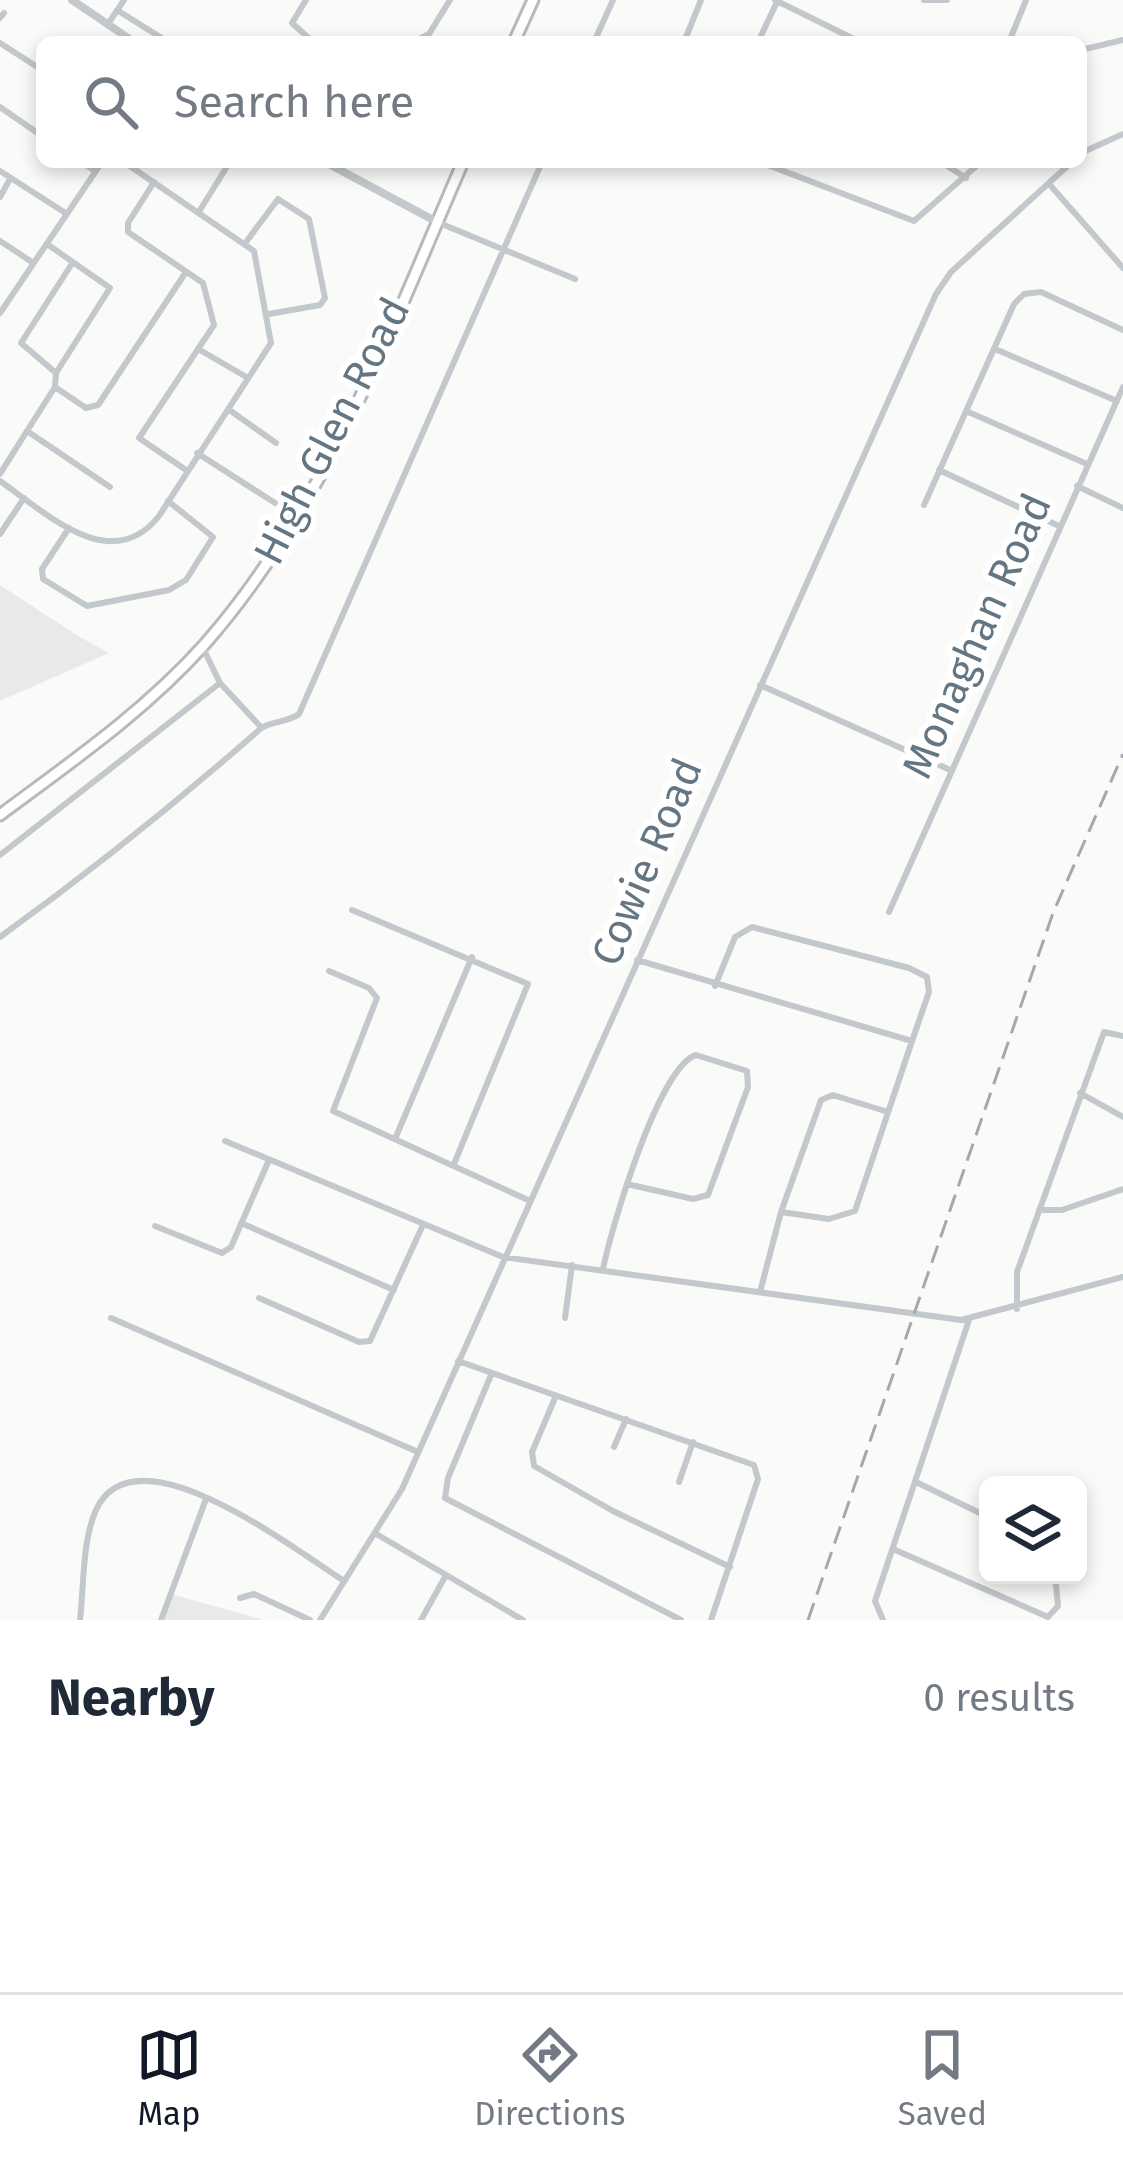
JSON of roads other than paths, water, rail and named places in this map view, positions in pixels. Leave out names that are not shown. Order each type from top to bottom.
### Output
[{"type":"main road","points":[[517,36],[533,0]]},
{"type":"main road","name":"High Glen Road","points":[[0,815],[133,714],[202,646],[300,511],[460,168]]},
{"type":"street","points":[[72,0],[125,36]]},
{"type":"street","points":[[108,24],[124,0]]},
{"type":"street","points":[[306,0],[292,23],[306,36]]},
{"type":"street","points":[[425,36],[450,0]]},
{"type":"street","points":[[597,36],[613,0]]},
{"type":"street","points":[[686,36],[701,0]]},
{"type":"street","points":[[924,0],[946,0]]},
{"type":"street","points":[[1011,36],[1026,0]]},
{"type":"street","points":[[761,36],[776,1],[848,36]]},
{"type":"street","points":[[117,10],[158,36]]},
{"type":"street","points":[[1087,49],[1123,40]]},
{"type":"street","points":[[0,43],[36,66]]},
{"type":"street","points":[[0,107],[36,132]]},
{"type":"street","points":[[1087,150],[1123,134]]},
{"type":"street","points":[[91,168],[95,171]]},
{"type":"street","points":[[0,314],[97,168]]},
{"type":"street","points":[[47,244],[110,290],[56,373],[55,387],[0,478],[91,542],[110,542],[150,527],[271,343],[257,257],[245,242],[133,168]]},
{"type":"street","points":[[200,210],[226,168]]},
{"type":"street","points":[[336,168],[436,222],[575,279]]},
{"type":"street","points":[[0,937],[213,774],[260,726],[286,724],[299,714],[539,168]]},
{"type":"street","points":[[776,168],[914,221],[975,168]]},
{"type":"street","points":[[950,168],[966,178]]},
{"type":"street","name":"Cowie Road","points":[[320,1620],[377,1535],[418,1452],[941,285],[1066,168]]},
{"type":"street","points":[[0,171],[67,214]]},
{"type":"street","points":[[0,196],[11,178]]},
{"type":"street","points":[[154,182],[127,230],[208,292],[214,328],[139,438],[186,471]]},
{"type":"street","points":[[1050,184],[1123,268]]},
{"type":"street","points":[[245,242],[278,199],[309,219],[324,300],[269,314]]},
{"type":"street","points":[[0,241],[33,263]]},
{"type":"street","points":[[56,373],[21,343],[73,262]]},
{"type":"street","points":[[55,387],[86,408],[98,405],[186,272]]},
{"type":"street","points":[[924,506],[1024,294],[1041,292],[1123,330]]},
{"type":"street","points":[[995,349],[1117,401]]},
{"type":"street","points":[[200,350],[248,379]]},
{"type":"street","name":"Monaghan Road","points":[[889,912],[1123,387]]},
{"type":"street","points":[[228,409],[277,443]]},
{"type":"street","points":[[966,411],[1087,464]]},
{"type":"street","points":[[27,431],[110,487]]},
{"type":"street","points":[[197,453],[275,502]]},
{"type":"street","points":[[939,470],[1059,526]]},
{"type":"street","points":[[1077,487],[1123,508]]},
{"type":"street","points":[[0,534],[24,498]]},
{"type":"street","points":[[68,528],[43,568],[44,579],[76,601],[90,606],[169,590],[185,580],[212,537],[168,501]]},
{"type":"street","points":[[202,646],[220,683],[260,726]]},
{"type":"street","points":[[0,855],[220,683]]},
{"type":"street","points":[[759,684],[949,769]]},
{"type":"street","points":[[352,910],[528,984],[454,1165]]},
{"type":"street","points":[[715,986],[735,937],[752,927],[909,968],[927,977],[930,987],[855,1211],[829,1219],[781,1212]]},
{"type":"street","points":[[395,1139],[472,957]]},
{"type":"street","points":[[638,960],[912,1041]]},
{"type":"street","points":[[328,971],[370,988],[377,998],[333,1111],[528,1200]]},
{"type":"street","points":[[1017,1309],[1017,1272],[1104,1032],[1123,1036]]},
{"type":"street","points":[[603,1269],[627,1184],[683,1060],[705,1057],[747,1071],[744,1101],[708,1195],[693,1199],[627,1184]]},
{"type":"street","points":[[1081,1093],[1123,1117]]},
{"type":"street","points":[[760,1292],[781,1212],[821,1100],[833,1095],[888,1112]]},
{"type":"street","points":[[225,1141],[503,1257],[969,1320],[1123,1277]]},
{"type":"street","points":[[155,1226],[222,1253],[231,1247],[268,1160]]},
{"type":"street","points":[[1039,1210],[1062,1210],[1123,1189]]},
{"type":"street","points":[[241,1222],[394,1290]]},
{"type":"street","points":[[259,1298],[359,1342],[370,1341],[422,1227]]},
{"type":"street","points":[[565,1318],[572,1265]]},
{"type":"street","points":[[111,1318],[418,1452]]},
{"type":"street","points":[[883,1620],[876,1614],[875,1600],[969,1320]]},
{"type":"street","points":[[458,1361],[748,1461],[758,1471],[711,1620]]},
{"type":"street","points":[[491,1374],[448,1478],[446,1498],[681,1620]]},
{"type":"street","points":[[555,1397],[532,1452],[534,1466],[596,1503],[730,1567]]},
{"type":"street","points":[[614,1447],[626,1420]]},
{"type":"street","points":[[679,1482],[693,1442]]},
{"type":"street","points":[[80,1620],[91,1530],[110,1489],[142,1477],[206,1499],[344,1581]]},
{"type":"street","points":[[916,1482],[979,1512]]},
{"type":"street","points":[[161,1620],[206,1499]]},
{"type":"street","points":[[377,1535],[523,1620]]},
{"type":"street","points":[[893,1549],[1048,1617],[1058,1606],[1056,1584]]},
{"type":"street","points":[[421,1620],[445,1577]]},
{"type":"street","points":[[240,1598],[254,1594],[310,1620]]},
{"type":"railway","points":[[808,1620],[1053,913],[1123,754]]}]
